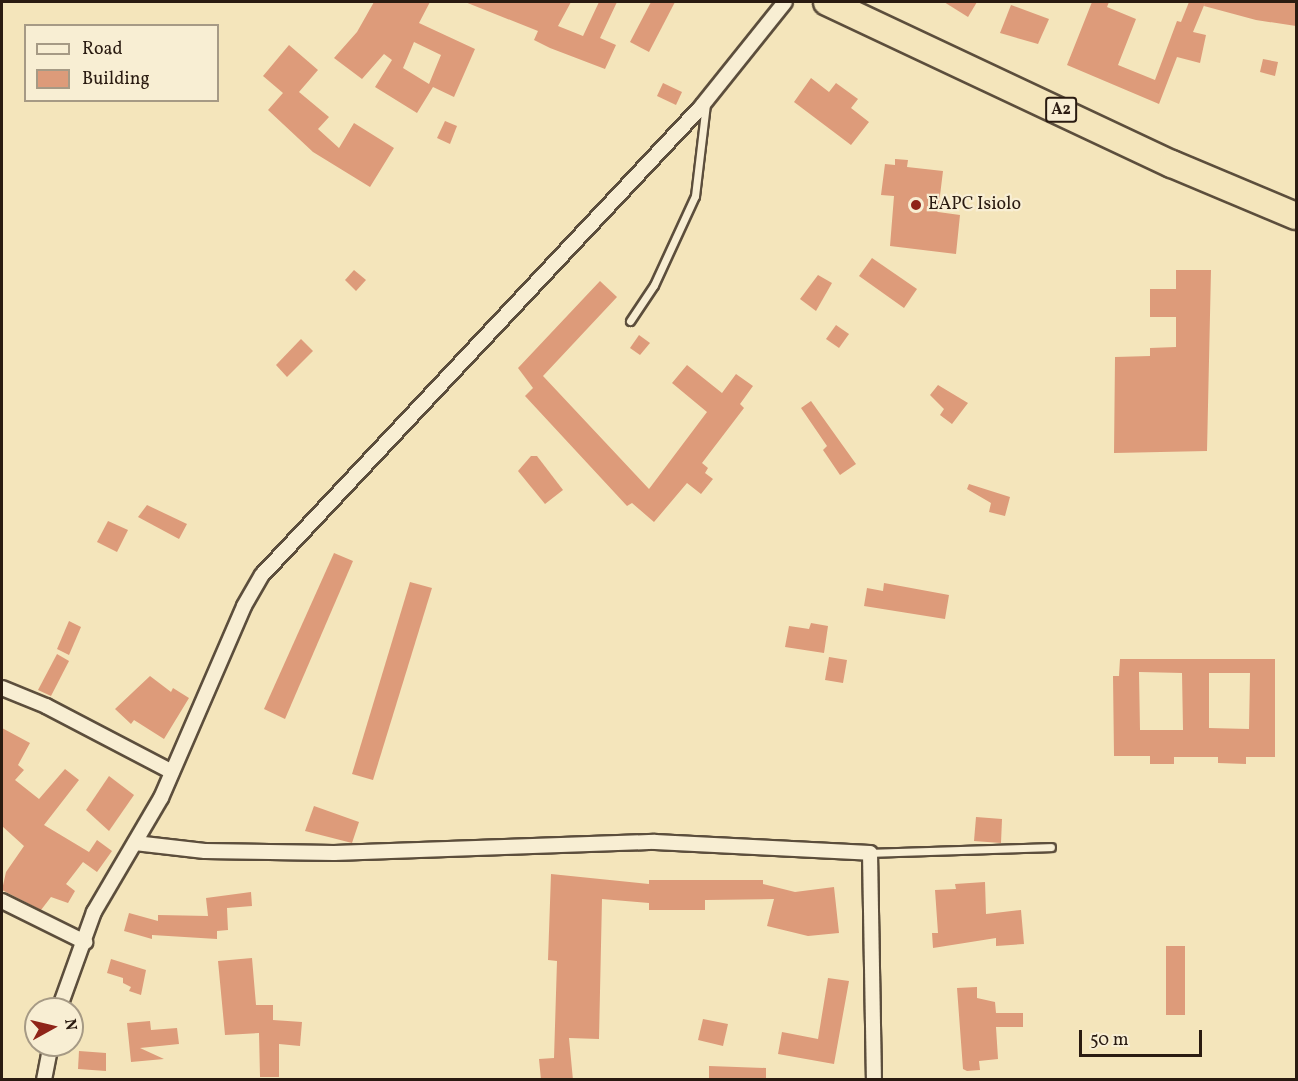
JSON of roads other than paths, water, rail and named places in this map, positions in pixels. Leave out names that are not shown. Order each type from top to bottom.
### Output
[{"type":"highway","name":"A2","points":[[827,2],[1172,164],[1296,216]]},
{"type":"street","points":[[64,997],[94,912],[135,843],[172,772],[244,606],[262,575],[706,100],[785,2]]},
{"type":"street","points":[[2,688],[46,706],[172,772]]},
{"type":"street","points":[[135,843],[205,851],[334,853],[655,842],[870,853],[874,1080]]},
{"type":"street","points":[[2,901],[85,942]]},
{"type":"street","points":[[44,1080],[49,1057]]},
{"type":"lane","points":[[630,321],[654,285],[695,196],[705,143],[706,100]]},
{"type":"lane","points":[[870,853],[1051,847]]},
{"type":"place","name":"EAPC Isiolo","points":[[916,205]]}]
